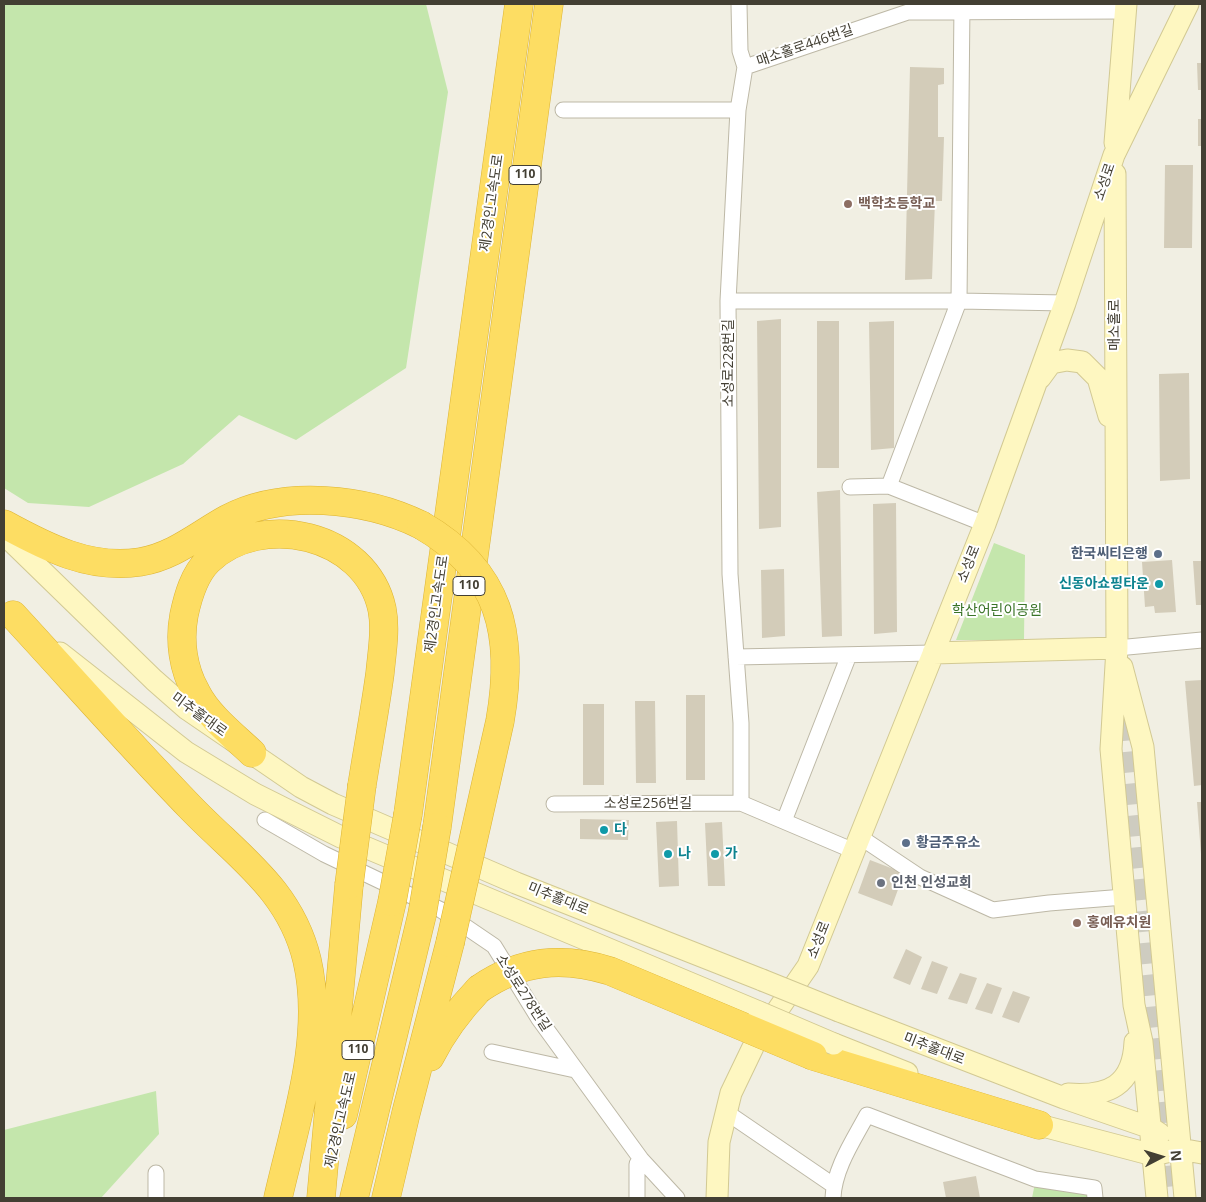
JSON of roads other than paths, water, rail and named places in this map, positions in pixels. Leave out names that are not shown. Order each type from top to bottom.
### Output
[{"type":"highway","name":"제2경인고속도로","points":[[322,1198],[392,902],[408,814],[519,4]]},
{"type":"highway","name":"제2경인고속도로","points":[[354,1198],[422,916],[436,827],[549,4]]},
{"type":"highway","points":[[4,524],[57,551],[88,561],[139,562],[162,556],[184,546],[239,513],[259,506],[313,501],[356,504],[385,510],[421,524],[458,550],[482,578],[496,610],[504,640],[506,686],[496,740],[450,943],[386,1198]]},
{"type":"highway","points":[[252,753],[196,694],[189,678],[182,646],[186,606],[200,570],[228,546],[260,536],[290,534],[310,537],[330,545],[352,558],[370,580],[381,608],[383,622],[381,666],[362,785],[349,885],[322,1198]]},
{"type":"highway","points":[[9,611],[191,808],[257,870],[284,904],[296,927],[307,961],[312,1002],[310,1053],[278,1198]]},
{"type":"highway","points":[[406,1113],[424,1068],[437,1042],[463,1005],[479,989],[503,975],[534,964],[565,962],[596,966],[824,1050],[1040,1125]]},
{"type":"main road","name":"소성로","points":[[717,1198],[719,1142],[731,1093],[755,1043],[808,966],[985,524],[1114,156],[1188,4]]},
{"type":"main road","name":"매소홀로","points":[[1117,648],[1114,156],[1126,8]]},
{"type":"main road","points":[[1035,385],[1051,363],[1067,360],[1082,362],[1098,378],[1116,448]]},
{"type":"main road","name":"미추홀대로","points":[[4,534],[154,680],[187,709],[302,787],[334,804],[516,883],[838,1011],[1048,1092],[1151,1128],[1180,1149]]},
{"type":"main road","name":"미추홀대로","points":[[9,611],[186,752],[255,794],[341,837],[759,1012],[824,1050]]},
{"type":"main road","points":[[933,653],[1117,648]]},
{"type":"main road","points":[[1048,1092],[1078,1095],[1095,1094],[1111,1090],[1123,1080],[1131,1067],[1134,1052],[1134,1005],[1111,749],[1117,648]]},
{"type":"main road","points":[[1117,648],[1143,748],[1184,1198]]},
{"type":"main road","points":[[1134,1005],[1142,1042],[1157,1198]]},
{"type":"main road","points":[[1142,1042],[1147,1055],[1158,1058],[1163,1057],[1167,1052],[1169,1038]]},
{"type":"main road","name":"미추홀대로","points":[[1040,1125],[1153,1155],[1180,1149],[1202,1153]]},
{"type":"street","points":[[739,4],[740,51],[745,67]]},
{"type":"street","points":[[889,486],[959,301],[962,8]]},
{"type":"street","name":"매소홀로446번길","points":[[728,301],[738,110],[745,67],[908,12],[962,8],[1126,8]]},
{"type":"street","points":[[563,110],[738,110]]},
{"type":"street","name":"소성로228번길","points":[[736,657],[730,574],[728,301],[1064,303]]},
{"type":"street","points":[[850,487],[889,486],[985,524]]},
{"type":"street","points":[[1117,648],[1202,640]]},
{"type":"street","points":[[741,803],[741,723],[736,657],[933,653]]},
{"type":"street","points":[[784,821],[849,655]]},
{"type":"street","name":"소성로256번길","points":[[554,804],[741,803],[784,821],[857,844],[920,877],[993,910],[1124,897]]},
{"type":"street","name":"소성로278번길","points":[[265,820],[324,854],[441,910],[494,946],[539,1019],[576,1070],[641,1159],[677,1198]]},
{"type":"street","points":[[492,1052],[576,1070]]},
{"type":"street","points":[[726,1112],[833,1192],[849,1147],[866,1115],[1035,1179],[1095,1193]]},
{"type":"street","points":[[637,1198],[636,1164],[641,1159]]},
{"type":"street","points":[[156,1173],[156,1198]]},
{"type":"tunnel","points":[[1121,688],[1171,1198]]},
{"type":"place","name":"백학초등학교","points":[[848,204]]},
{"type":"place","name":"한국씨티은행","points":[[1158,554]]},
{"type":"place","name":"신동아쇼핑타운","points":[[1159,584]]},
{"type":"place","name":"다","points":[[604,830]]},
{"type":"place","name":"황금주유소","points":[[906,843]]},
{"type":"place","name":"나","points":[[668,854]]},
{"type":"place","name":"가","points":[[715,854]]},
{"type":"place","name":"인천 인성교회","points":[[881,883]]},
{"type":"place","name":"홍예유치원","points":[[1077,923]]},
{"type":"park label","name":"학산어린이공원","points":[[997,611]]}]
